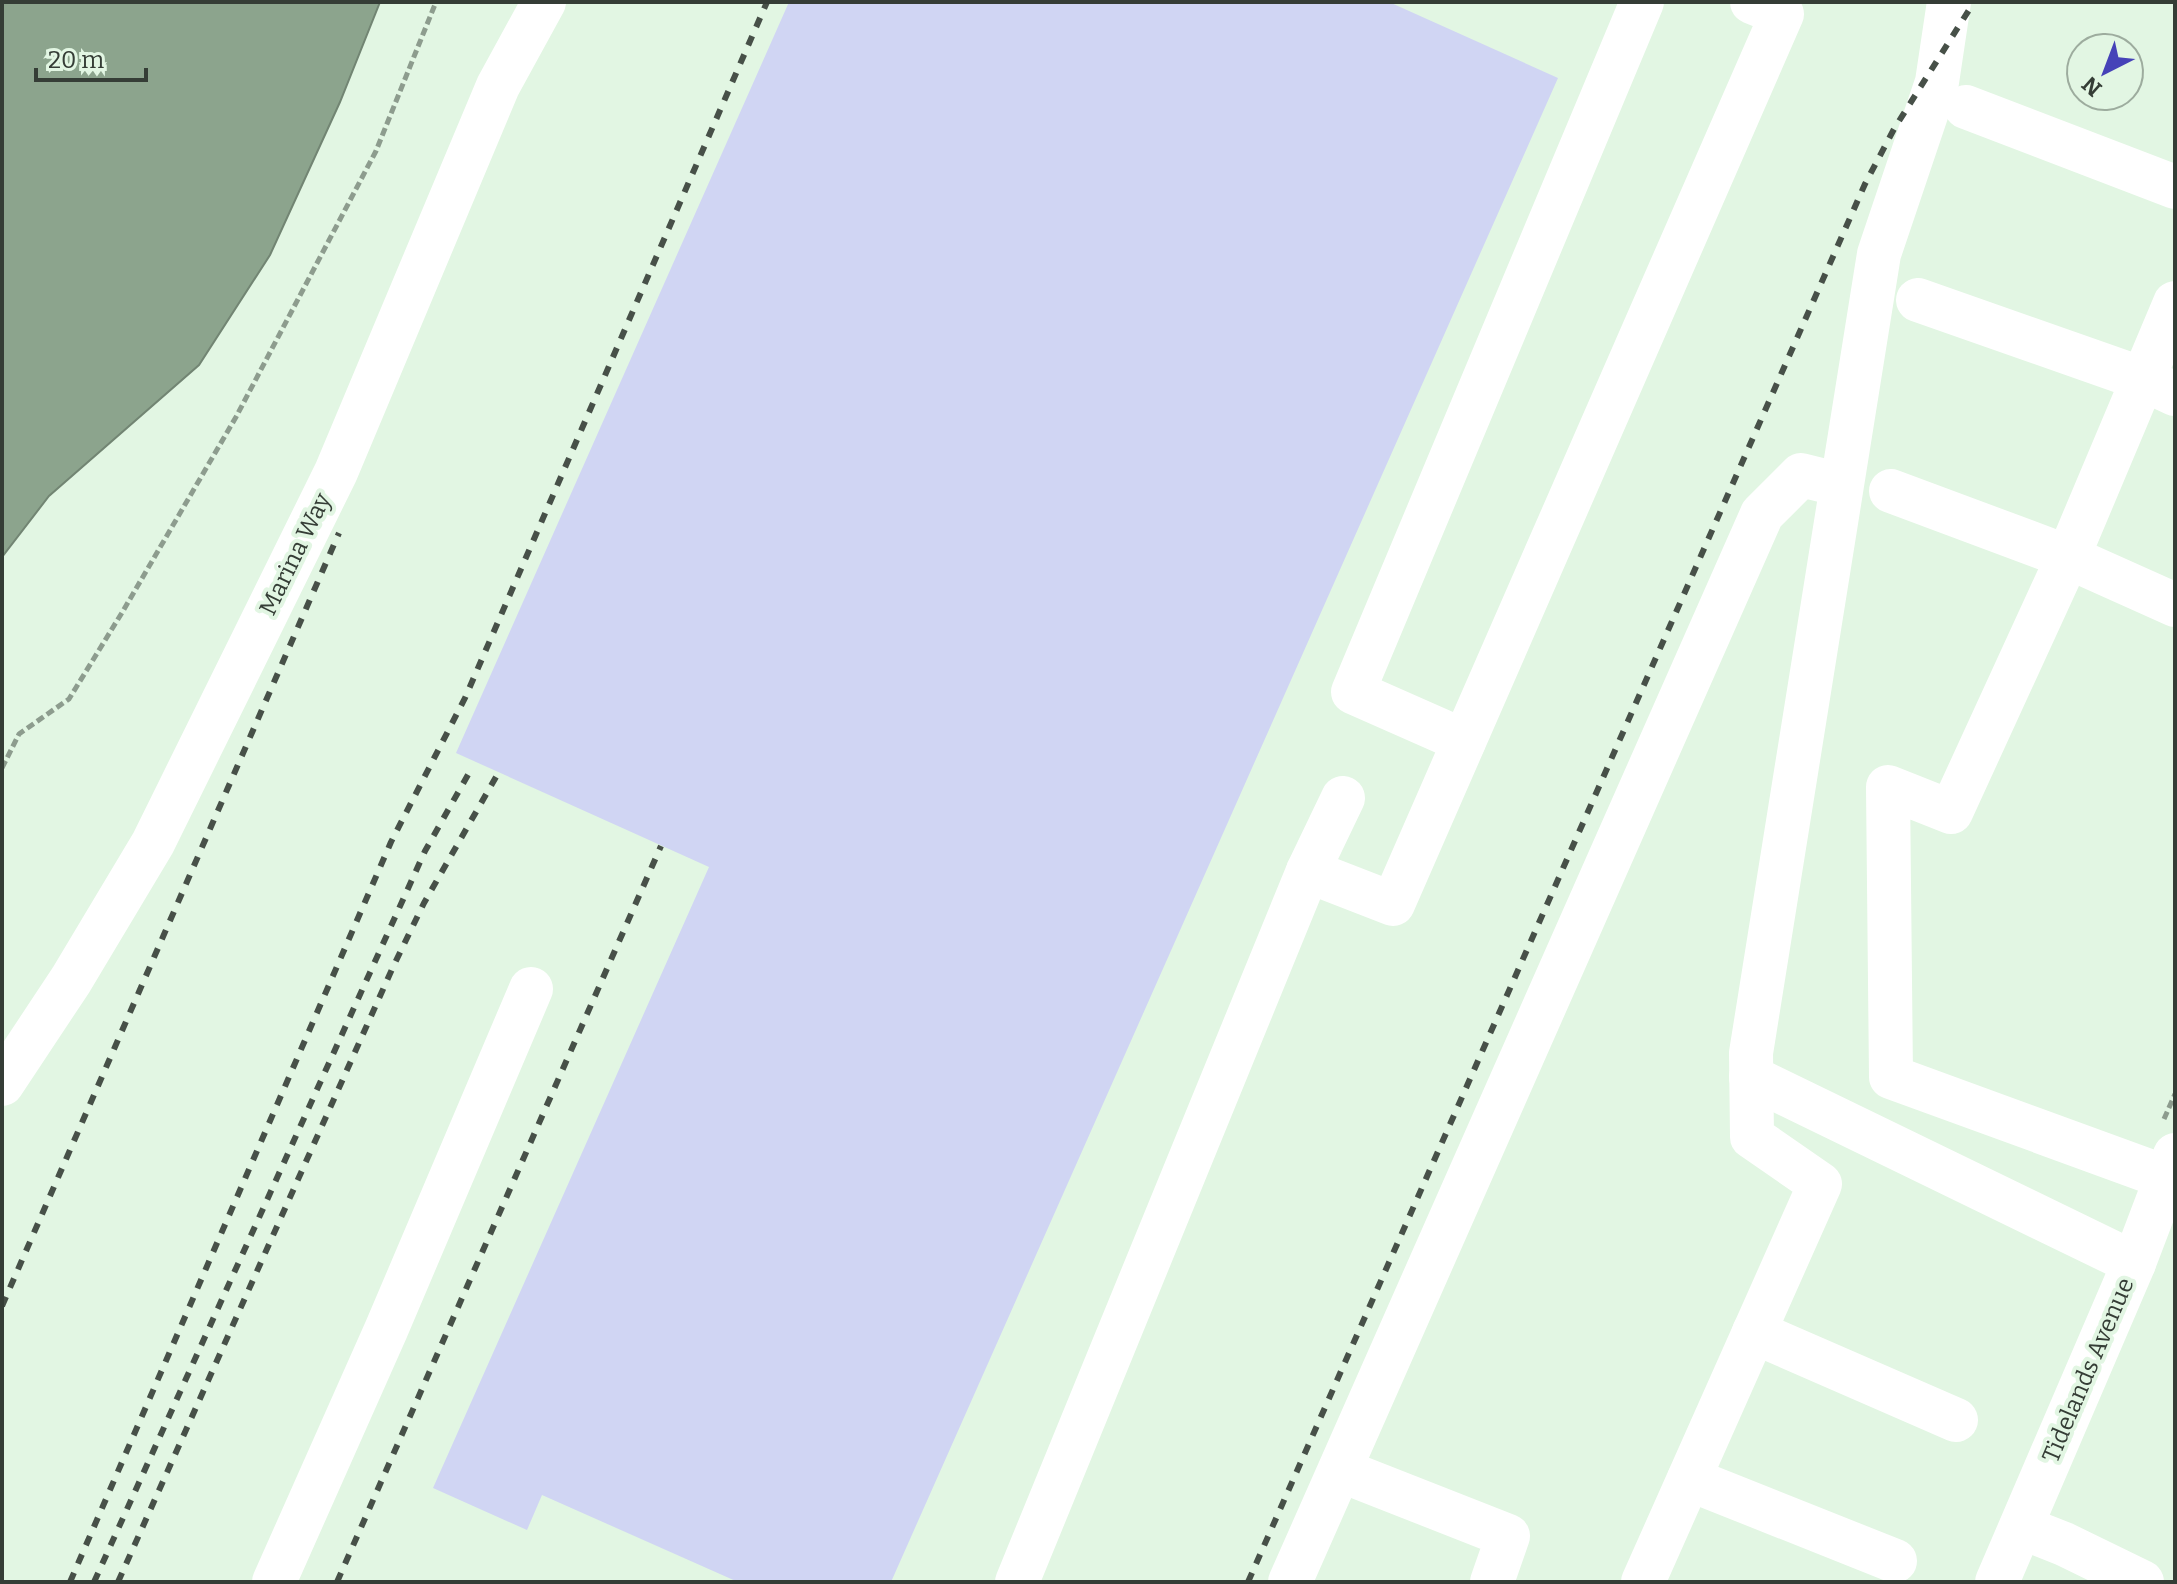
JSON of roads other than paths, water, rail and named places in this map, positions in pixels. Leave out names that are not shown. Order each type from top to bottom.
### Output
[{"type":"street","name":"Marina Way","points":[[2,1084],[71,980],[160,829],[336,472],[498,86],[544,2]]},
{"type":"street","points":[[1464,741],[1353,692],[1642,2]]},
{"type":"street","points":[[1308,871],[1393,904],[1782,14],[1752,2]]},
{"type":"street","points":[[1643,1582],[1820,1184],[1752,1137],[1751,1053],[1879,254],[1937,82],[1949,2]]},
{"type":"street","points":[[1966,107],[2175,187]]},
{"type":"street","points":[[1918,300],[2159,387]]},
{"type":"street","points":[[2172,1165],[1891,1077],[1888,787],[1951,812],[2068,557],[2159,387],[2175,303]]},
{"type":"street","points":[[1290,1582],[1762,514],[1801,475],[1841,485]]},
{"type":"street","points":[[1891,491],[2068,557],[2175,605]]},
{"type":"street","points":[[1017,1582],[1308,871],[1343,798]]},
{"type":"street","points":[[274,1582],[386,1330],[531,989]]},
{"type":"street","points":[[1751,1077],[2134,1263]]},
{"type":"street","name":"Tidelands Avenue","points":[[1997,1582],[2134,1263],[2172,1165]]},
{"type":"street","points":[[1754,1332],[1956,1420]]},
{"type":"street","points":[[1340,1470],[1508,1536],[1492,1582]]},
{"type":"street","points":[[1689,1479],[1895,1561]]},
{"type":"street","points":[[2021,1527],[2142,1582]]},
{"type":"railway","points":[[70,1582],[391,842],[465,698],[767,2]]},
{"type":"railway","points":[[1248,1582],[1865,184],[1894,129],[1974,2]]},
{"type":"railway","points":[[2,1306],[339,533]]},
{"type":"railway","points":[[94,1582],[425,851],[469,773]]},
{"type":"railway","points":[[118,1582],[393,967],[424,903],[496,777]]},
{"type":"railway","points":[[337,1582],[661,846]]}]
